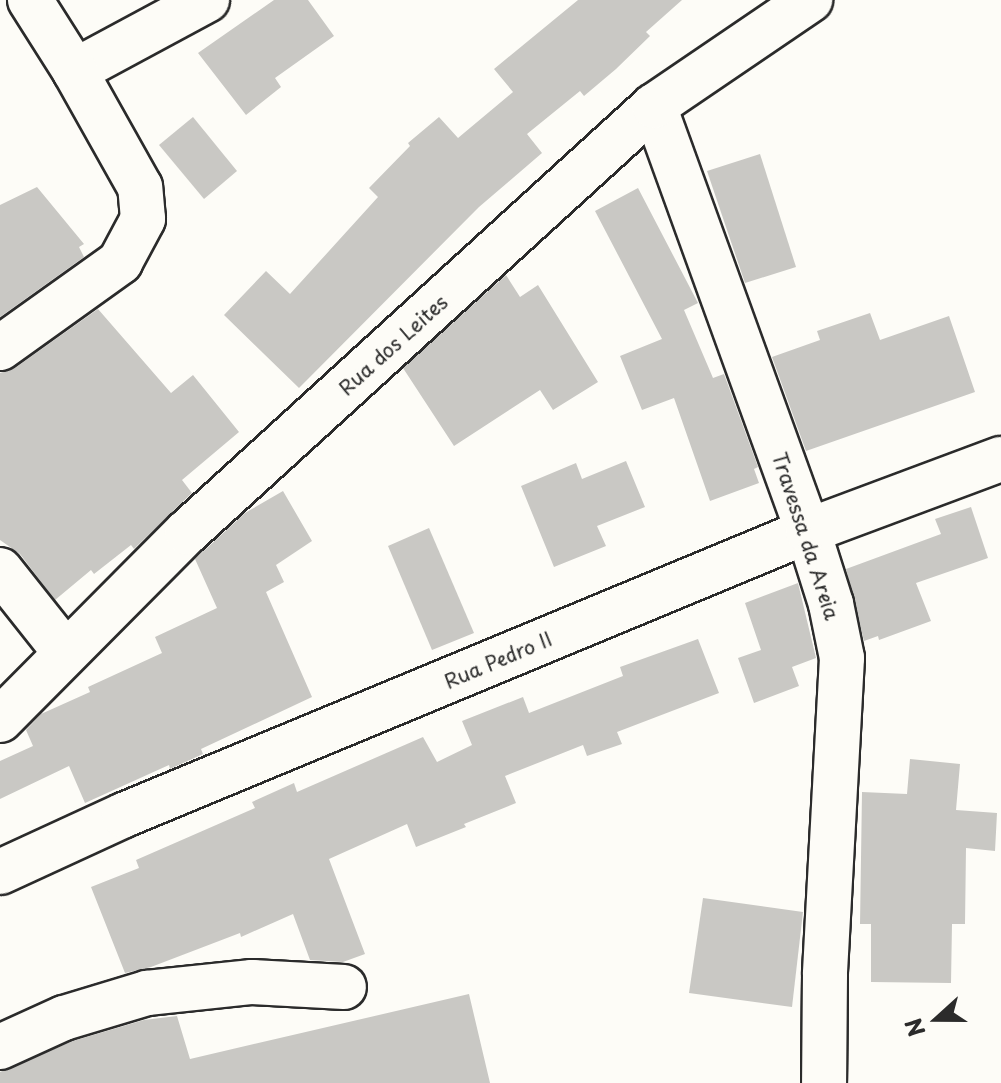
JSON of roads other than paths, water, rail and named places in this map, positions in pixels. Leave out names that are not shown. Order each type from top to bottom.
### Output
[{"type":"street","points":[[0,348],[120,262],[143,219],[140,187],[75,71],[30,0]]},
{"type":"street","points":[[75,71],[207,0]]},
{"type":"street","name":"Rua dos Leites","points":[[0,720],[187,532],[654,106],[810,0]]},
{"type":"street","name":"Travessa da Areia","points":[[654,106],[808,531],[831,604],[842,658],[825,975],[824,1083]]},
{"type":"street","name":"Rua Pedro II","points":[[0,872],[124,815],[808,531],[1001,459]]},
{"type":"street","points":[[0,570],[65,652]]},
{"type":"street","points":[[0,1047],[64,1018],[147,993],[252,982],[344,987]]}]
